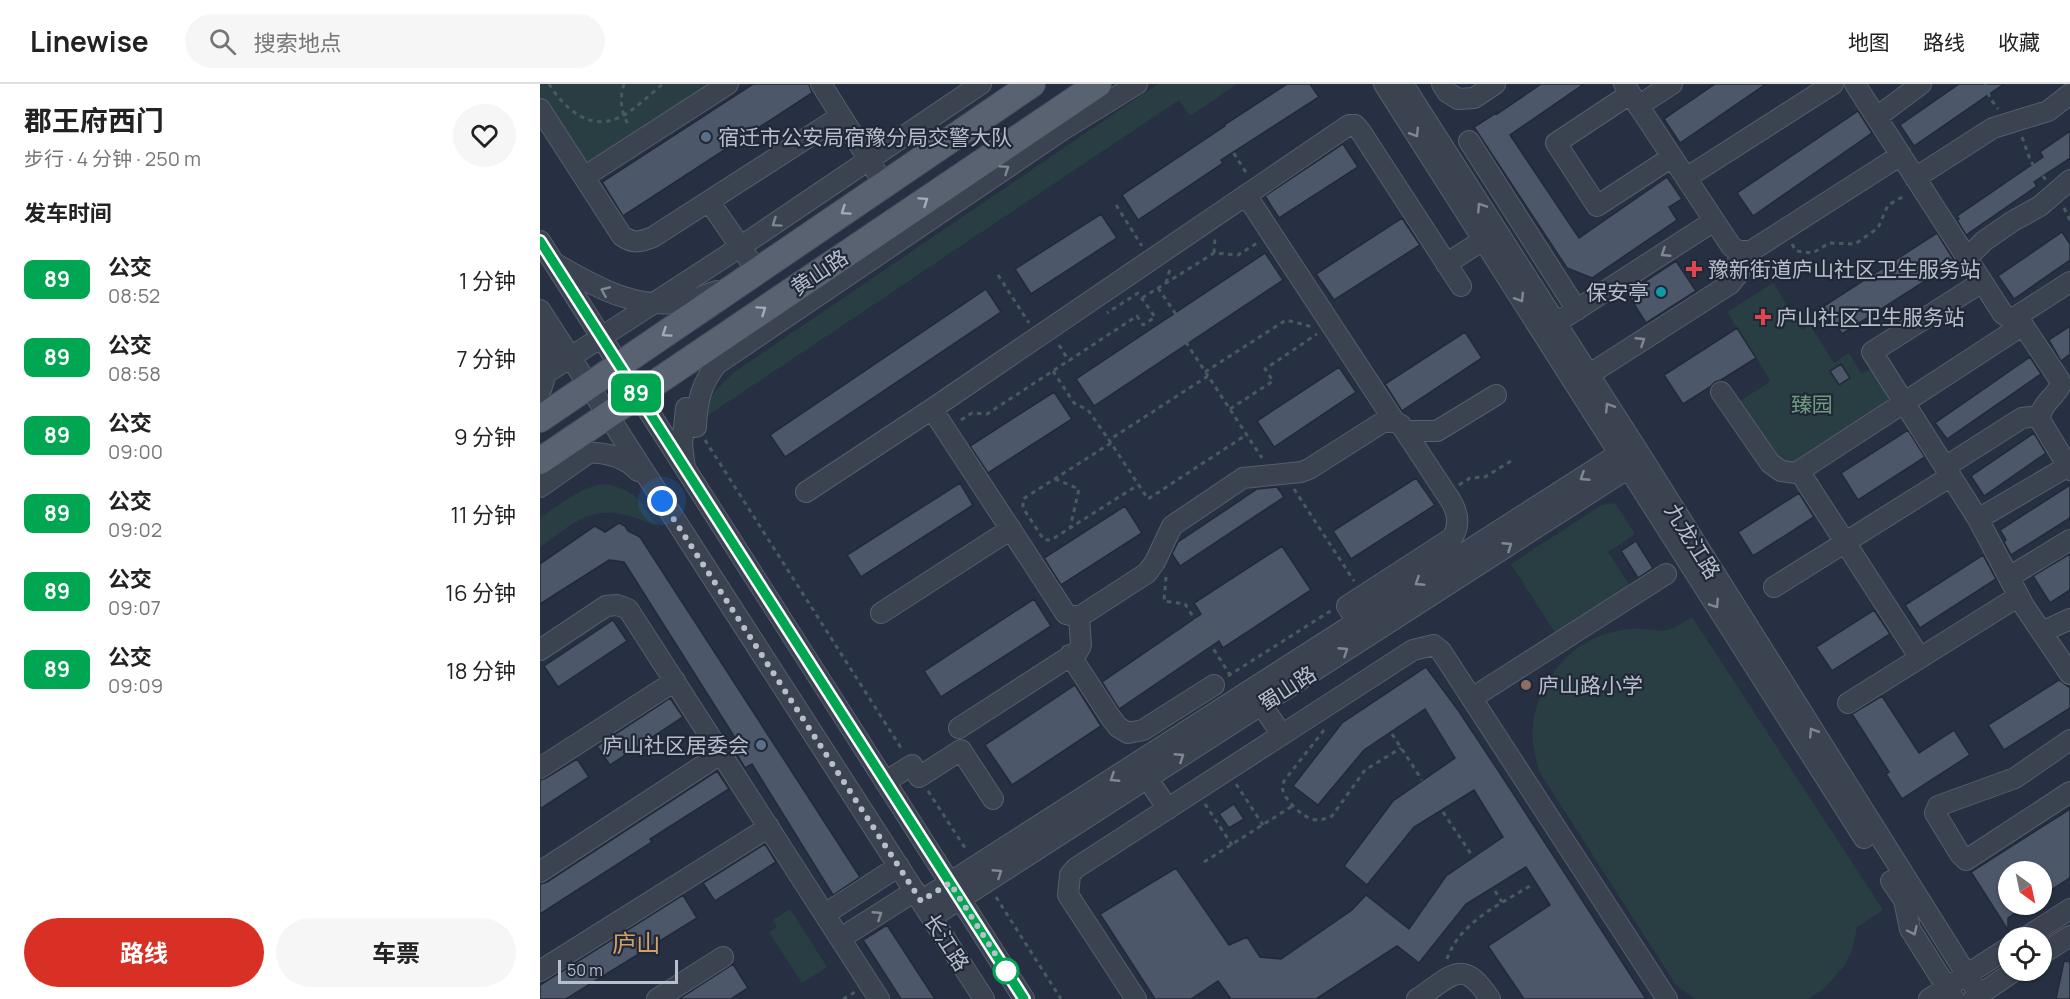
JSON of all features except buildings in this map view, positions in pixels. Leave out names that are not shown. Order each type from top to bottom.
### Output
[{"type":"main road","name":"黄山路","points":[[540,418],[1032,84]]},
{"type":"main road","name":"黄山路","points":[[540,463],[607,415],[1098,84]]},
{"type":"street","points":[[584,177],[728,84]]},
{"type":"street","points":[[821,84],[884,184]]},
{"type":"street","points":[[542,381],[601,337],[740,247],[981,84],[997,108]]},
{"type":"street","points":[[696,427],[697,403],[701,388],[717,364],[1064,129],[1137,84]]},
{"type":"street","name":"九龙江路","points":[[1384,84],[1490,236],[1966,975],[1978,998]]},
{"type":"street","name":"九龙江路","points":[[1403,84],[1490,236]]},
{"type":"street","points":[[1442,84],[1447,92],[1458,99],[1474,98],[1495,84]]},
{"type":"street","points":[[1672,84],[1631,95],[1556,143],[1597,206],[1672,157]]},
{"type":"street","points":[[1686,178],[1833,84]]},
{"type":"street","points":[[1855,84],[2003,314],[2017,323],[2064,377],[2059,389],[2044,406],[2040,416],[2044,427],[2069,467],[1978,519]]},
{"type":"street","points":[[1876,117],[1921,84]]},
{"type":"street","points":[[1918,182],[1994,128],[2048,111],[2070,94]]},
{"type":"street","points":[[1631,95],[1731,246],[1738,251],[1751,252],[1901,155]]},
{"type":"street","points":[[540,109],[622,237],[637,242],[653,237],[841,116]]},
{"type":"street","points":[[806,492],[1349,125],[1355,125],[1461,286]]},
{"type":"street","points":[[1469,141],[1577,310]]},
{"type":"street","points":[[1967,258],[1984,241],[2013,220],[2040,206],[2070,180]]},
{"type":"street","points":[[1251,192],[1271,234],[1454,505],[1458,523],[1452,538],[1347,606],[1362,629]]},
{"type":"street","points":[[554,263],[614,295],[651,304],[691,300],[749,276],[740,247],[710,201]]},
{"type":"street","points":[[1549,328],[1714,221]]},
{"type":"street","points":[[1446,264],[1490,236]]},
{"type":"street","name":"长江路","points":[[540,241],[1024,999]]},
{"type":"street","points":[[1581,380],[1730,284],[1739,273],[1738,251]]},
{"type":"street","points":[[1982,282],[1872,352],[1978,519],[2019,596],[2070,674]]},
{"type":"street","points":[[1721,392],[1770,463],[1780,471],[1788,473],[1799,471],[1904,402],[2017,323],[2070,282]]},
{"type":"street","name":"长江路","points":[[540,309],[984,999]]},
{"type":"street","points":[[540,322],[549,350],[549,363],[542,381]]},
{"type":"street","points":[[685,471],[682,446],[690,386],[703,363],[731,331]]},
{"type":"street","points":[[932,409],[1066,614],[1079,617],[1147,573],[1155,562],[1172,526],[1243,478],[1309,469],[1383,422],[1437,431],[1496,395]]},
{"type":"street","points":[[1774,587],[1846,541],[2022,418],[2040,416]]},
{"type":"street","points":[[540,487],[590,452]]},
{"type":"street","points":[[540,463],[563,455],[603,453],[632,464],[649,481]]},
{"type":"street","name":"九龙江路","points":[[1631,457],[1904,900],[1910,929],[1950,993]]},
{"type":"street","name":"蜀山路","points":[[955,890],[1631,457]]},
{"type":"street","points":[[1799,471],[1920,658]]},
{"type":"street","points":[[881,613],[1011,529]]},
{"type":"street","points":[[2009,577],[2070,540]]},
{"type":"street","points":[[1472,698],[1666,574]]},
{"type":"street","points":[[1848,703],[2019,596]]},
{"type":"street","points":[[540,650],[606,606],[617,605],[628,609],[879,999]]},
{"type":"street","points":[[959,728],[1078,651],[1081,645],[1079,617]]},
{"type":"street","points":[[2042,632],[2070,619]]},
{"type":"street","name":"蜀山路","points":[[841,938],[955,890],[1147,778],[1261,704],[1362,629]]},
{"type":"street","points":[[1136,999],[1068,895],[1070,875],[1076,868],[1413,650],[1434,645],[1441,651],[1472,698],[1667,999]]},
{"type":"street","points":[[1070,655],[1111,718],[1118,727],[1128,733],[1143,730],[1222,680]]},
{"type":"street","points":[[540,768],[675,681]]},
{"type":"street","points":[[1261,704],[1282,735]]},
{"type":"street","points":[[2070,740],[2015,778],[1938,806],[1935,813],[1966,860],[2070,792]]},
{"type":"street","points":[[885,782],[912,765],[919,777],[961,750],[993,799]]},
{"type":"street","points":[[540,872],[722,753]]},
{"type":"street","points":[[1147,778],[1168,809]]},
{"type":"street","points":[[540,971],[769,827]]},
{"type":"street","points":[[825,914],[898,867]]},
{"type":"street","points":[[2042,927],[2070,909]]},
{"type":"street","points":[[2052,948],[2070,936]]},
{"type":"street","points":[[1929,999],[1950,993],[1966,975],[1998,954]]},
{"type":"street","points":[[657,999],[723,957]]},
{"type":"street","points":[[1418,999],[1458,974],[1467,974],[1475,979],[1490,999]]},
{"type":"street","points":[[1978,998],[2001,981]]},
{"type":"path","points":[[549,84],[566,107],[580,116],[595,121],[615,120],[663,84]]},
{"type":"path","points":[[624,84],[621,99],[624,115],[640,141]]},
{"type":"path","points":[[1985,84],[1990,98],[2003,115],[2012,121],[2022,137],[2031,162],[2055,193],[2070,220]]},
{"type":"path","points":[[1224,138],[1251,192]]},
{"type":"path","points":[[1783,231],[1796,250],[1813,254],[1829,243],[1855,244],[1878,228],[1888,205],[1918,182]]},
{"type":"path","points":[[1116,205],[1151,260]]},
{"type":"path","points":[[1142,298],[1214,253],[1238,255],[1271,234]]},
{"type":"path","points":[[998,275],[1038,337]]},
{"type":"path","points":[[1158,288],[1188,332],[1187,344],[1229,410],[1278,474],[1363,595]]},
{"type":"path","points":[[946,430],[972,413],[987,414],[1137,316],[1143,325],[1155,317],[1138,292],[1105,314]]},
{"type":"path","points":[[1138,485],[1052,540],[1044,540],[1023,508],[1023,500],[1286,320],[1323,330],[1265,369],[1273,381],[1229,410]]},
{"type":"path","points":[[1068,339],[1059,345],[1069,361]]},
{"type":"path","points":[[1053,371],[1074,403],[1088,410],[1148,499],[1246,435]]},
{"type":"path","points":[[696,427],[912,765]]},
{"type":"path","points":[[1446,494],[1470,478],[1485,477],[1511,461]]},
{"type":"path","points":[[1055,479],[1079,489],[1070,528]]},
{"type":"path","points":[[1155,562],[1167,572],[1164,601],[1185,604],[1222,680],[1335,608]]},
{"type":"path","points":[[1325,728],[1284,781],[1283,791],[1294,805],[1313,820],[1332,816],[1365,771],[1401,748]]},
{"type":"path","points":[[1392,734],[1422,780]]},
{"type":"path","points":[[1227,770],[1263,825]]},
{"type":"path","points":[[1196,791],[1232,845]]},
{"type":"path","points":[[1204,862],[1294,805]]},
{"type":"path","points":[[1443,812],[1471,854]]},
{"type":"path","points":[[1442,983],[1448,955],[1474,922],[1530,886]]},
{"type":"path","points":[[1495,891],[1502,902]]},
{"type":"green space","points":[[540,84],[714,84],[587,164],[579,159],[540,98]]},
{"type":"green space","points":[[1158,84],[1237,84],[1190,116],[1179,100],[701,420],[715,391],[733,373]]},
{"type":"green space","name":"臻园","points":[[1773,283],[1802,330],[1810,325],[1834,363],[1849,353],[1861,373],[1873,369],[1888,394],[1888,404],[1786,468],[1737,403],[1771,381],[1727,312]]},
{"type":"green space","points":[[606,484],[625,490],[637,498],[657,526],[626,515],[597,514],[577,521],[540,547],[540,518],[580,492]]},
{"type":"green space","points":[[1615,503],[1635,534],[1608,552],[1630,586],[1556,634],[1511,564],[1602,505]]},
{"type":"green space","points":[[1692,617],[1883,910],[1857,927],[1852,951],[1844,966],[1825,988],[1808,999],[1695,999],[1676,985],[1539,771],[1533,736],[1536,709],[1550,678],[1560,664],[1586,643],[1601,636],[1631,629],[1667,630],[1677,627]]},
{"type":"green space","points":[[790,909],[827,967],[802,983],[769,932],[777,927],[773,920]]},
{"type":"bus line","name":"89","points":[[540,241],[1024,999]]},
{"type":"place","name":"宿迁市公安局宿豫分局交警大队","points":[[706,137]]},
{"type":"place","name":"豫新街道庐山社区卫生服务站","points":[[1694,269]]},
{"type":"place","name":"保安亭","points":[[1661,292]]},
{"type":"place","name":"庐山社区卫生服务站","points":[[1763,317]]},
{"type":"place","name":"庐山路小学","points":[[1526,685]]},
{"type":"place","name":"庐山社区居委会","points":[[761,745]]},
{"type":"district","name":"庐山","points":[[636,942]]},
{"type":"route","points":[[662,501],[921,901],[950,883],[1006,971]]}]
